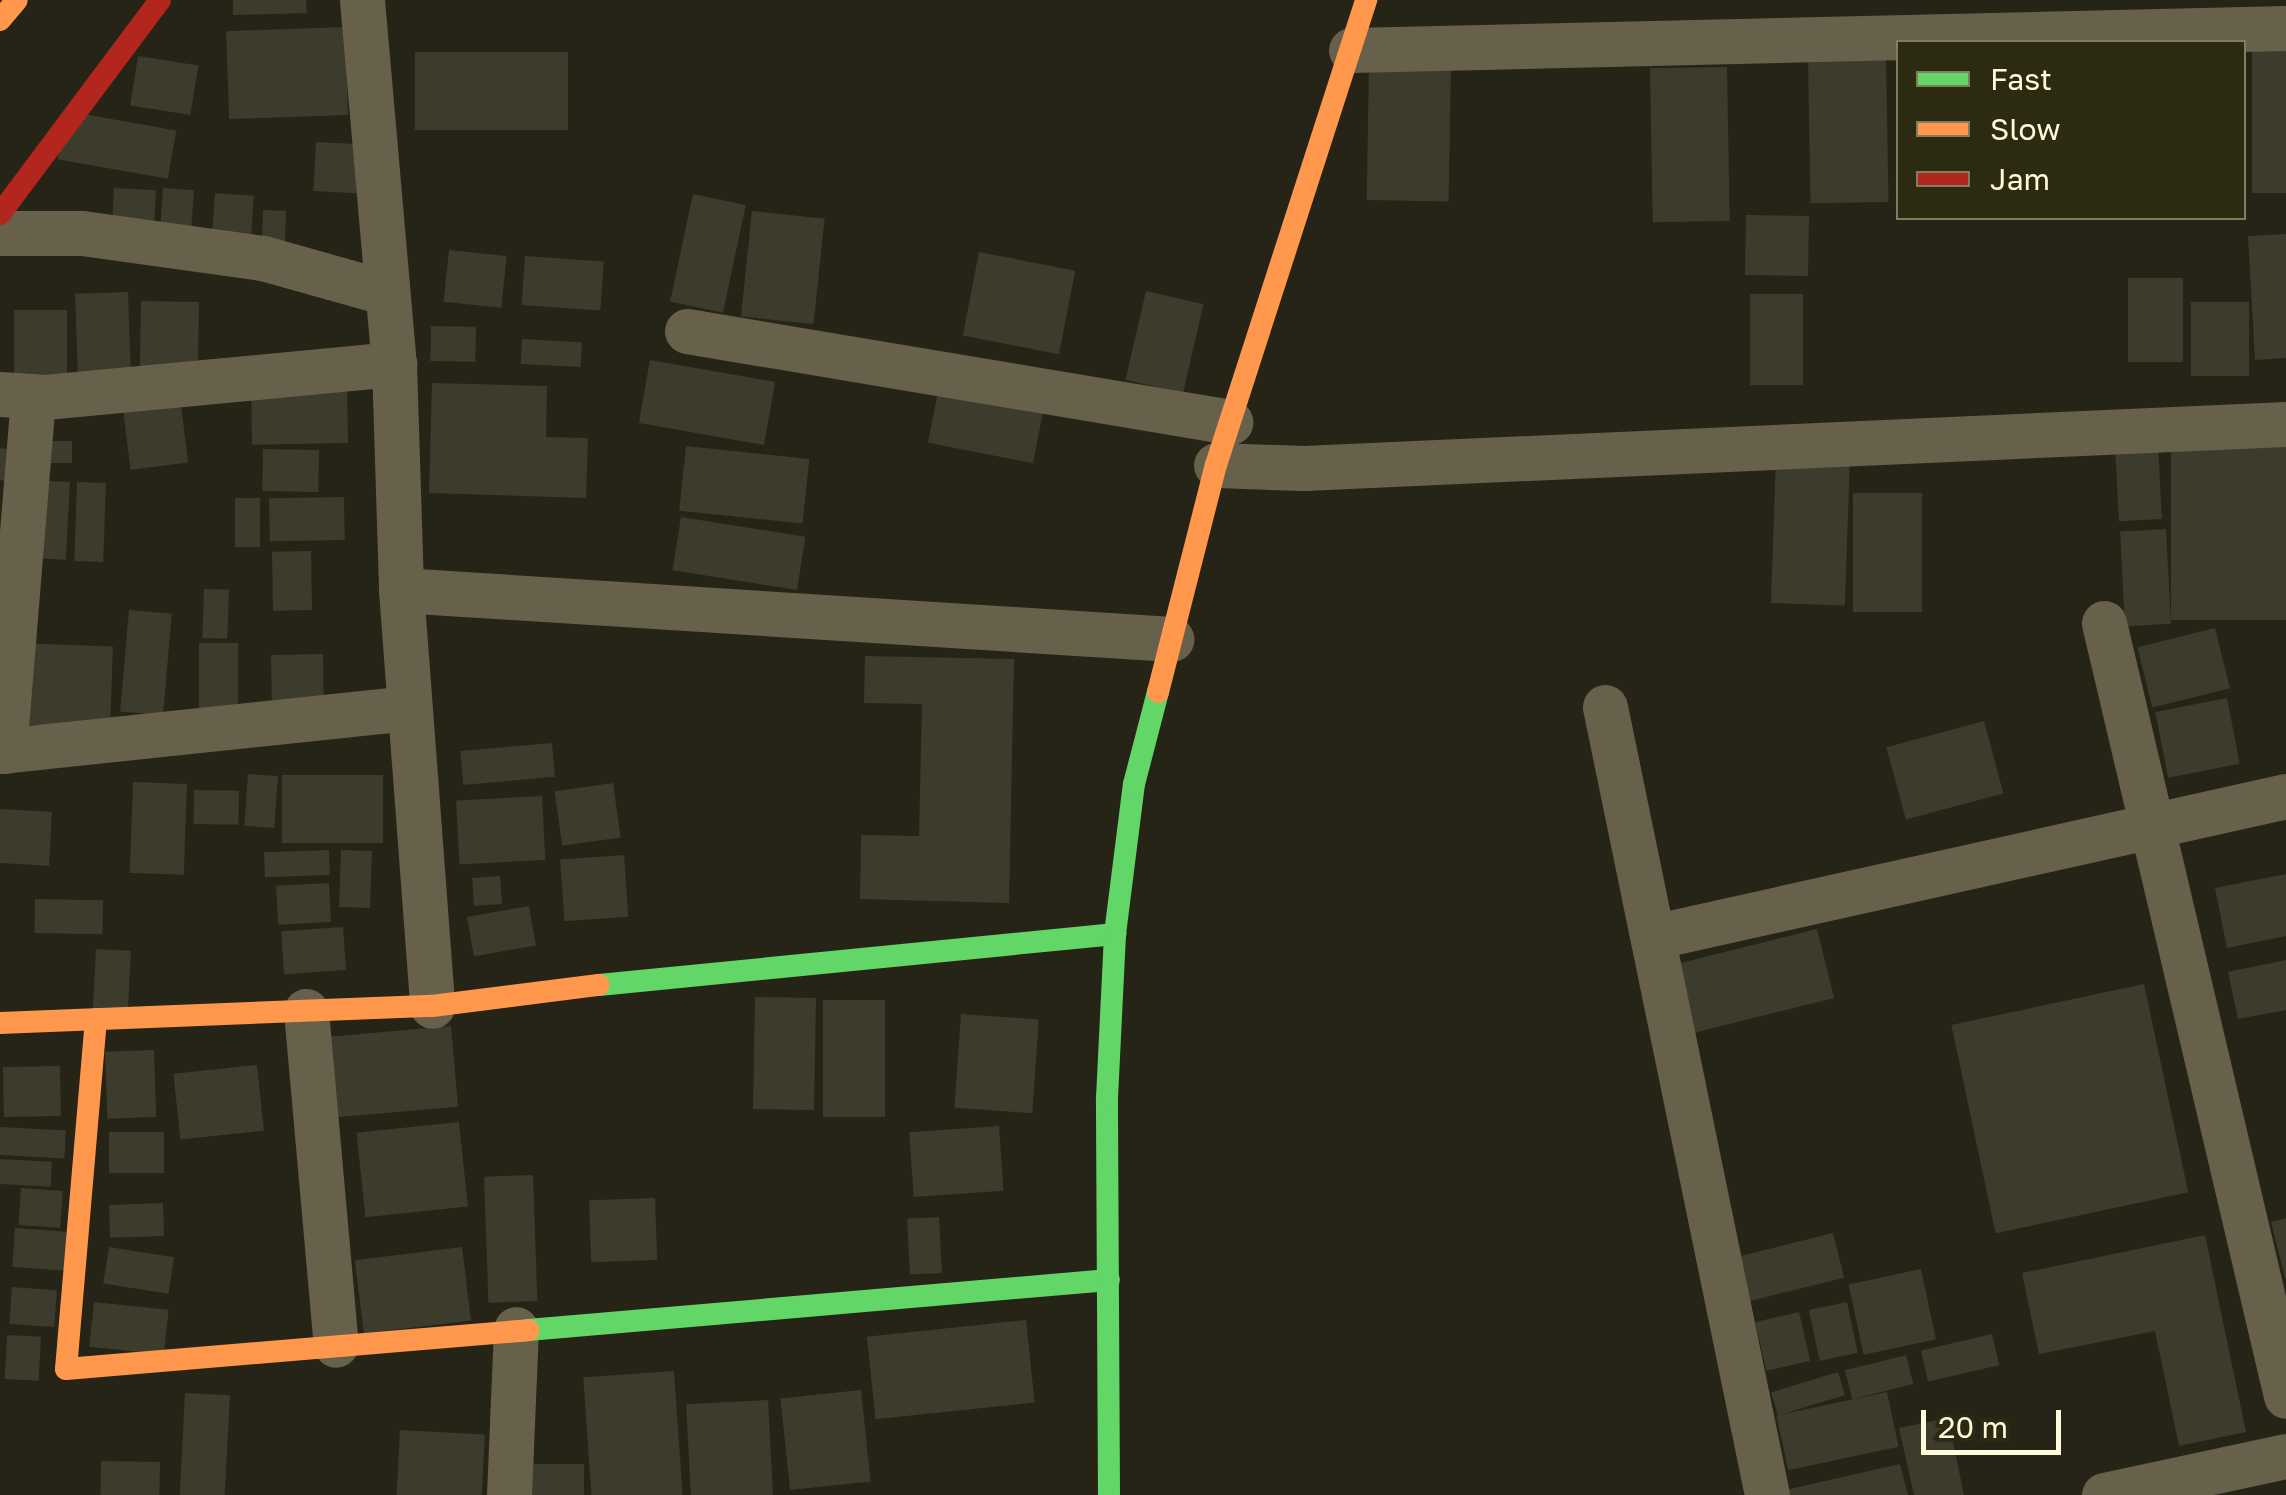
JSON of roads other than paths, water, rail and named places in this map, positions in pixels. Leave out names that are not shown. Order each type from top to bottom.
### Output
[{"type":"street","points":[[0,214],[160,0]]},
{"type":"street","points":[[362,0],[384,292],[394,364],[401,590],[432,1006]]},
{"type":"street","points":[[1109,1495],[1107,1098],[1115,934],[1134,784],[1216,465],[1366,0]]},
{"type":"street","points":[[1352,50],[2286,28]]},
{"type":"street","points":[[0,232],[82,233],[264,258],[384,292]]},
{"type":"street","points":[[687,331],[1230,422]]},
{"type":"street","points":[[394,364],[16,395],[2,751],[408,708]]},
{"type":"street","points":[[1216,465],[1324,467],[2286,424]]},
{"type":"street","points":[[401,590],[1171,639]]},
{"type":"street","points":[[2104,623],[2286,1396]]},
{"type":"street","points":[[1605,708],[1656,936],[1767,1495]]},
{"type":"street","points":[[1656,936],[2286,796]]},
{"type":"street","points":[[0,1023],[432,1006],[786,962],[1115,934]]},
{"type":"street","points":[[306,1011],[336,1345]]},
{"type":"street","points":[[96,1019],[66,1369],[1109,1280]]},
{"type":"street","points":[[509,1495],[516,1329]]},
{"type":"street","points":[[2104,1495],[2286,1456]]}]
